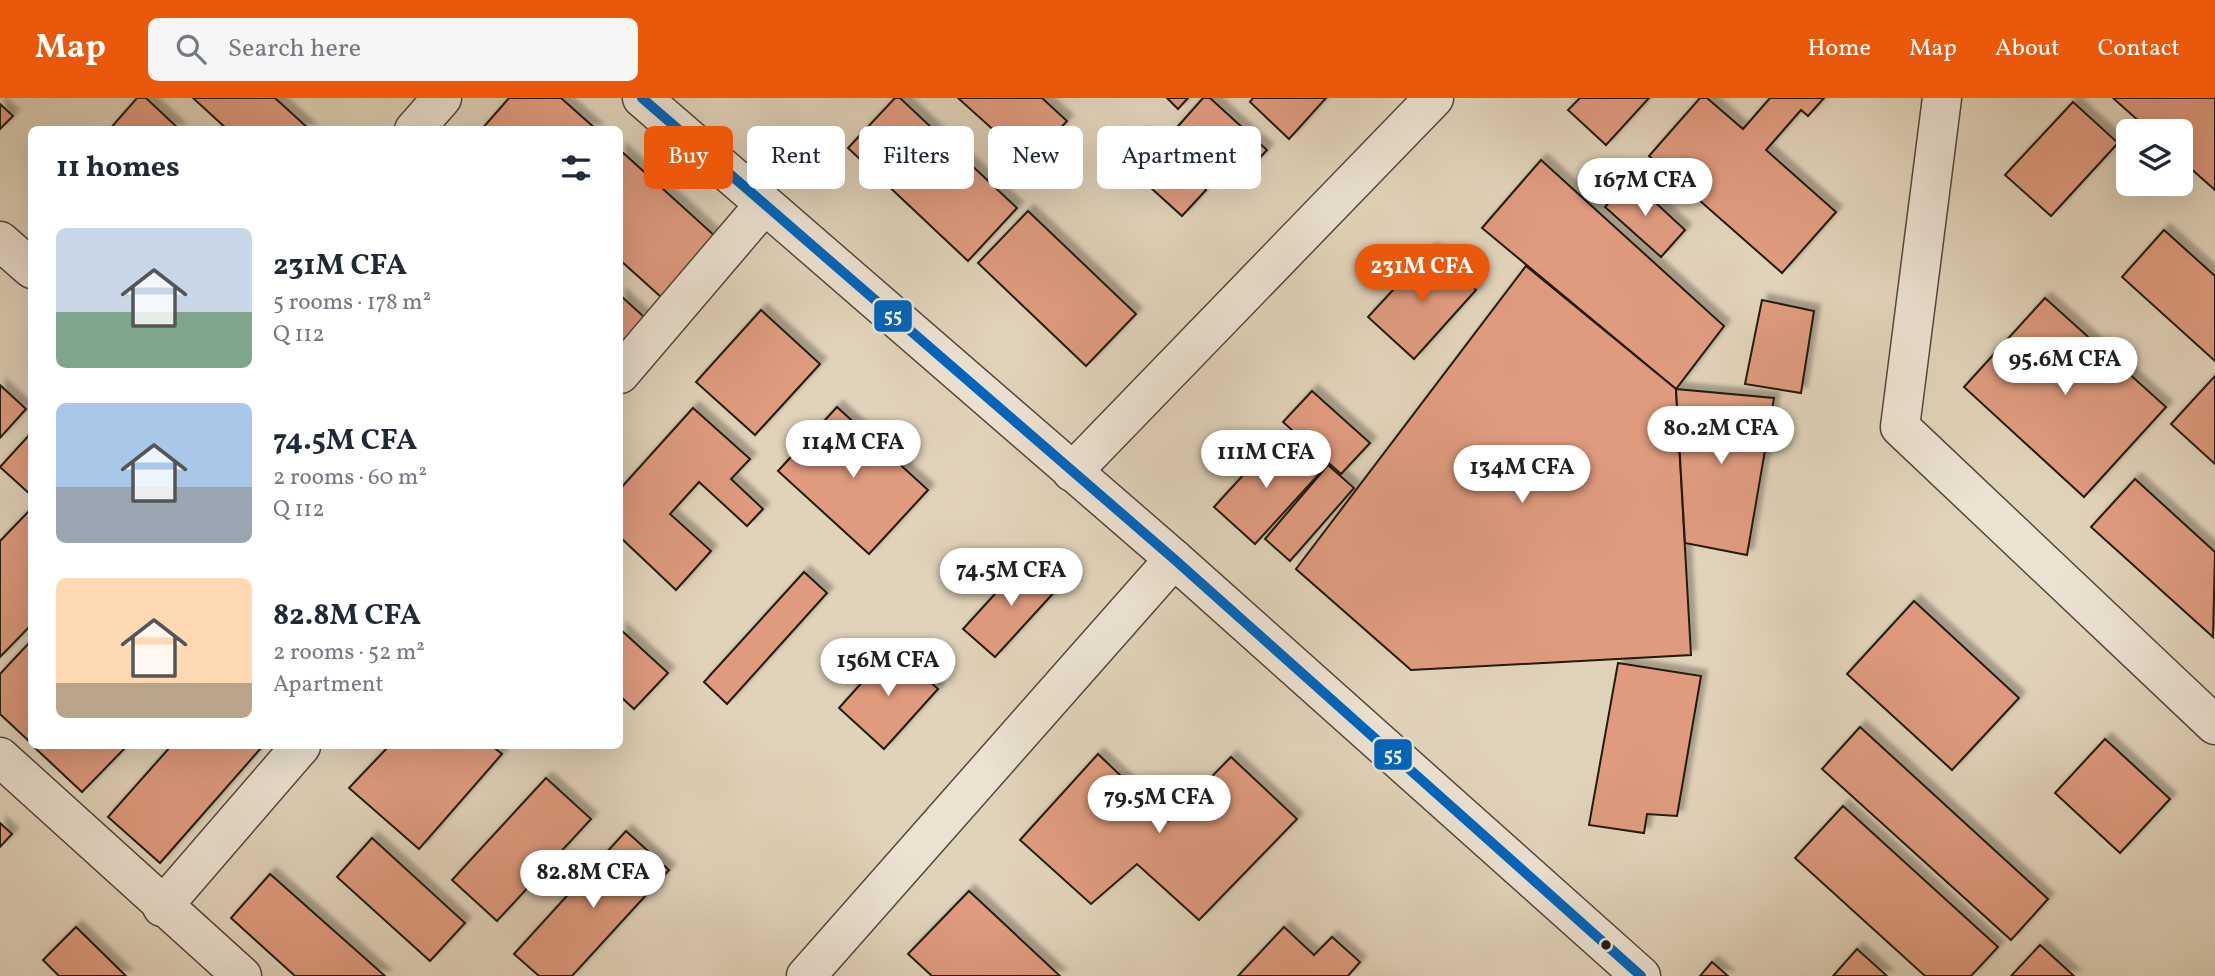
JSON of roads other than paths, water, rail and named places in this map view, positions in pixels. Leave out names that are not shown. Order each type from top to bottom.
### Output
[{"type":"street","points":[[418,126],[442,98]]},
{"type":"street","points":[[642,98],[1174,559],[1641,976]]},
{"type":"street","points":[[1072,472],[1434,98]]},
{"type":"street","points":[[1942,98],[1900,427],[2215,725]]},
{"type":"street","points":[[623,370],[764,205]]},
{"type":"street","points":[[0,241],[28,266]]},
{"type":"street","points":[[806,976],[1174,559]]},
{"type":"street","points":[[162,907],[298,749]]},
{"type":"street","points":[[0,757],[162,907],[242,976]]}]
